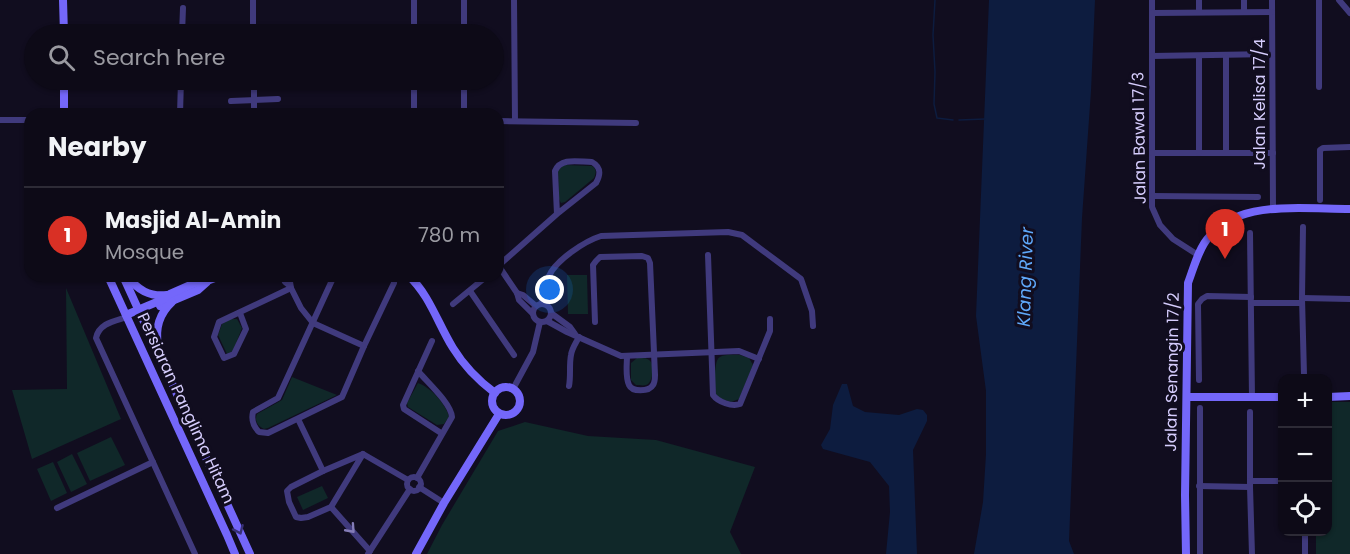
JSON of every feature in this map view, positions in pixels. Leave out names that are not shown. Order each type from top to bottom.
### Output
[{"type":"street","points":[[63,0],[64,24]]},
{"type":"street","points":[[253,0],[253,24]]},
{"type":"street","points":[[414,0],[414,24]]},
{"type":"street","points":[[464,0],[464,24]]},
{"type":"street","points":[[514,0],[515,121]]},
{"type":"street","name":"Jalan Bawal 17/3","points":[[1152,0],[1152,207],[1160,225],[1173,239],[1198,255]]},
{"type":"street","points":[[1199,0],[1199,12]]},
{"type":"street","points":[[1244,0],[1244,11]]},
{"type":"street","name":"Jalan Kelisa 17/4","points":[[1272,0],[1273,209]]},
{"type":"street","points":[[1319,0],[1319,87]]},
{"type":"street","points":[[1339,0],[1350,13]]},
{"type":"street","points":[[182,24],[183,8]]},
{"type":"street","points":[[1152,13],[1272,12]]},
{"type":"street","points":[[1152,56],[1272,54]]},
{"type":"street","points":[[1199,56],[1199,153]]},
{"type":"street","points":[[1226,56],[1226,153]]},
{"type":"street","points":[[64,90],[64,108]]},
{"type":"street","points":[[180,108],[181,90]]},
{"type":"street","points":[[254,90],[254,108]]},
{"type":"street","points":[[414,90],[414,108]]},
{"type":"street","points":[[464,90],[464,108]]},
{"type":"street","points":[[231,101],[278,99]]},
{"type":"street","points":[[0,120],[24,120]]},
{"type":"street","points":[[504,121],[636,123]]},
{"type":"street","points":[[1320,200],[1320,150],[1350,147]]},
{"type":"street","points":[[1152,153],[1272,153]]},
{"type":"street","points":[[504,261],[596,183],[600,176],[596,164],[563,162],[558,165],[555,171],[557,214]]},
{"type":"street","points":[[1152,196],[1258,197]]},
{"type":"street","name":"Jalan Senangin 17/2","points":[[1186,554],[1188,284],[1198,255],[1208,238],[1239,215],[1273,209],[1350,209]]},
{"type":"street","points":[[1303,227],[1304,374]]},
{"type":"street","points":[[533,314],[555,267],[589,240],[601,236],[728,232],[742,235],[801,279],[812,311],[813,326]]},
{"type":"street","points":[[1250,233],[1252,397]]},
{"type":"street","points":[[708,255],[714,398],[735,406],[740,404],[770,331],[770,319]]},
{"type":"street","points":[[595,322],[593,265],[596,261],[600,257],[642,256],[648,258],[654,355],[654,383],[651,388],[633,390],[630,388],[627,381],[627,356]]},
{"type":"street","points":[[504,275],[517,293],[519,300],[535,319],[621,356],[739,351],[759,359]]},
{"type":"street","name":"Persiaran Panglima Hitam","points":[[111,282],[235,554]]},
{"type":"street","name":"Persiaran Panglima Hitam","points":[[128,282],[250,554]]},
{"type":"street","points":[[130,282],[144,293],[171,298]]},
{"type":"street","points":[[195,554],[96,338],[98,331],[104,325],[140,312],[201,282]]},
{"type":"street","points":[[285,282],[313,323],[364,346]]},
{"type":"street","points":[[290,282],[290,287]]},
{"type":"street","points":[[331,282],[278,398],[253,412],[254,426],[259,432],[268,433],[342,397],[394,283]]},
{"type":"street","points":[[414,282],[426,296],[462,361],[495,393]]},
{"type":"street","points":[[453,304],[480,282]]},
{"type":"street","points":[[240,312],[246,329],[234,354],[224,358],[214,337],[219,322],[290,287]]},
{"type":"street","points":[[470,291],[514,355]]},
{"type":"street","points":[[517,293],[539,305],[547,305],[551,313],[570,327],[577,336]]},
{"type":"street","points":[[1199,380],[1198,304],[1207,296],[1251,300],[1350,299]]},
{"type":"street","points":[[160,356],[156,333],[160,316],[171,298]]},
{"type":"street","points":[[513,389],[533,352],[543,321],[551,313]]},
{"type":"street","points":[[569,386],[571,357],[577,336]]},
{"type":"street","points":[[432,341],[404,401],[404,409],[441,433]]},
{"type":"street","points":[[417,478],[452,417],[447,404],[418,371]]},
{"type":"street","points":[[504,387],[513,389],[519,396],[518,409],[511,414],[500,414],[493,405],[492,400],[495,393],[504,387]]},
{"type":"street","points":[[1332,397],[1350,396]]},
{"type":"street","points":[[1187,397],[1278,397]]},
{"type":"street","points":[[1200,408],[1200,554]]},
{"type":"street","points":[[1250,412],[1252,554]]},
{"type":"street","points":[[416,554],[444,503],[500,414]]},
{"type":"street","points":[[298,419],[323,471]]},
{"type":"street","points":[[363,454],[408,480]]},
{"type":"street","points":[[363,454],[331,507],[308,517],[299,518],[294,513],[287,497],[287,491],[291,487],[363,454]]},
{"type":"street","points":[[57,508],[153,462]]},
{"type":"street","points":[[343,462],[350,464],[351,474]]},
{"type":"street","points":[[408,480],[413,477],[417,478]]},
{"type":"street","points":[[417,478],[420,483],[419,488]]},
{"type":"street","points":[[408,480],[410,489]]},
{"type":"street","points":[[1199,486],[1278,481]]},
{"type":"street","points":[[410,489],[419,488],[444,503]]},
{"type":"street","points":[[331,507],[369,552],[410,489]]},
{"type":"street","points":[[227,535],[228,554]]},
{"type":"street","points":[[1305,536],[1305,554]]},
{"type":"green space","points":[[565,165],[592,166],[596,173],[594,178],[561,203],[558,171]]},
{"type":"green space","points":[[567,275],[587,275],[588,314],[568,314]]},
{"type":"green space","points":[[66,288],[121,419],[32,459],[12,390],[67,389]]},
{"type":"green space","points":[[231,319],[237,319],[242,328],[233,351],[227,354],[218,335],[222,324]]},
{"type":"green space","points":[[724,355],[740,355],[749,358],[753,365],[739,399],[731,402],[718,398],[715,368],[718,359]]},
{"type":"green space","points":[[637,358],[648,359],[652,364],[651,378],[646,385],[636,385],[631,380],[631,363]]},
{"type":"green space","points":[[292,377],[337,395],[264,429],[257,423],[257,414],[282,400]]},
{"type":"green space","points":[[418,383],[432,392],[445,407],[449,417],[444,424],[437,425],[408,407],[407,403]]},
{"type":"green space","points":[[1332,402],[1350,402],[1350,554],[1316,554],[1316,536],[1332,536]]},
{"type":"green space","points":[[525,422],[588,436],[656,440],[755,467],[730,532],[741,554],[427,554],[498,431]]},
{"type":"green space","points":[[111,437],[125,465],[90,481],[77,453]]},
{"type":"green space","points":[[72,454],[87,484],[71,492],[57,462]]},
{"type":"green space","points":[[53,462],[67,493],[51,501],[37,469]]},
{"type":"green space","points":[[322,486],[328,498],[303,510],[297,497]]},
{"type":"water","name":"Klang River","points":[[989,0],[1095,0],[1082,218],[1069,541],[1074,554],[974,554],[983,502],[986,454],[986,391],[976,316]]},
{"type":"water","points":[[842,384],[847,384],[853,406],[865,412],[899,415],[917,409],[923,410],[927,415],[927,421],[913,450],[917,554],[886,554],[890,512],[889,486],[870,462],[823,449],[821,445],[830,429],[833,405]]},
{"type":"waterway","points":[[935,0],[934,104],[937,118],[953,120]]},
{"type":"waterway","points":[[959,120],[985,119]]},
{"type":"place","name":"Masjid Al-Amin","points":[[1225,259]]}]
